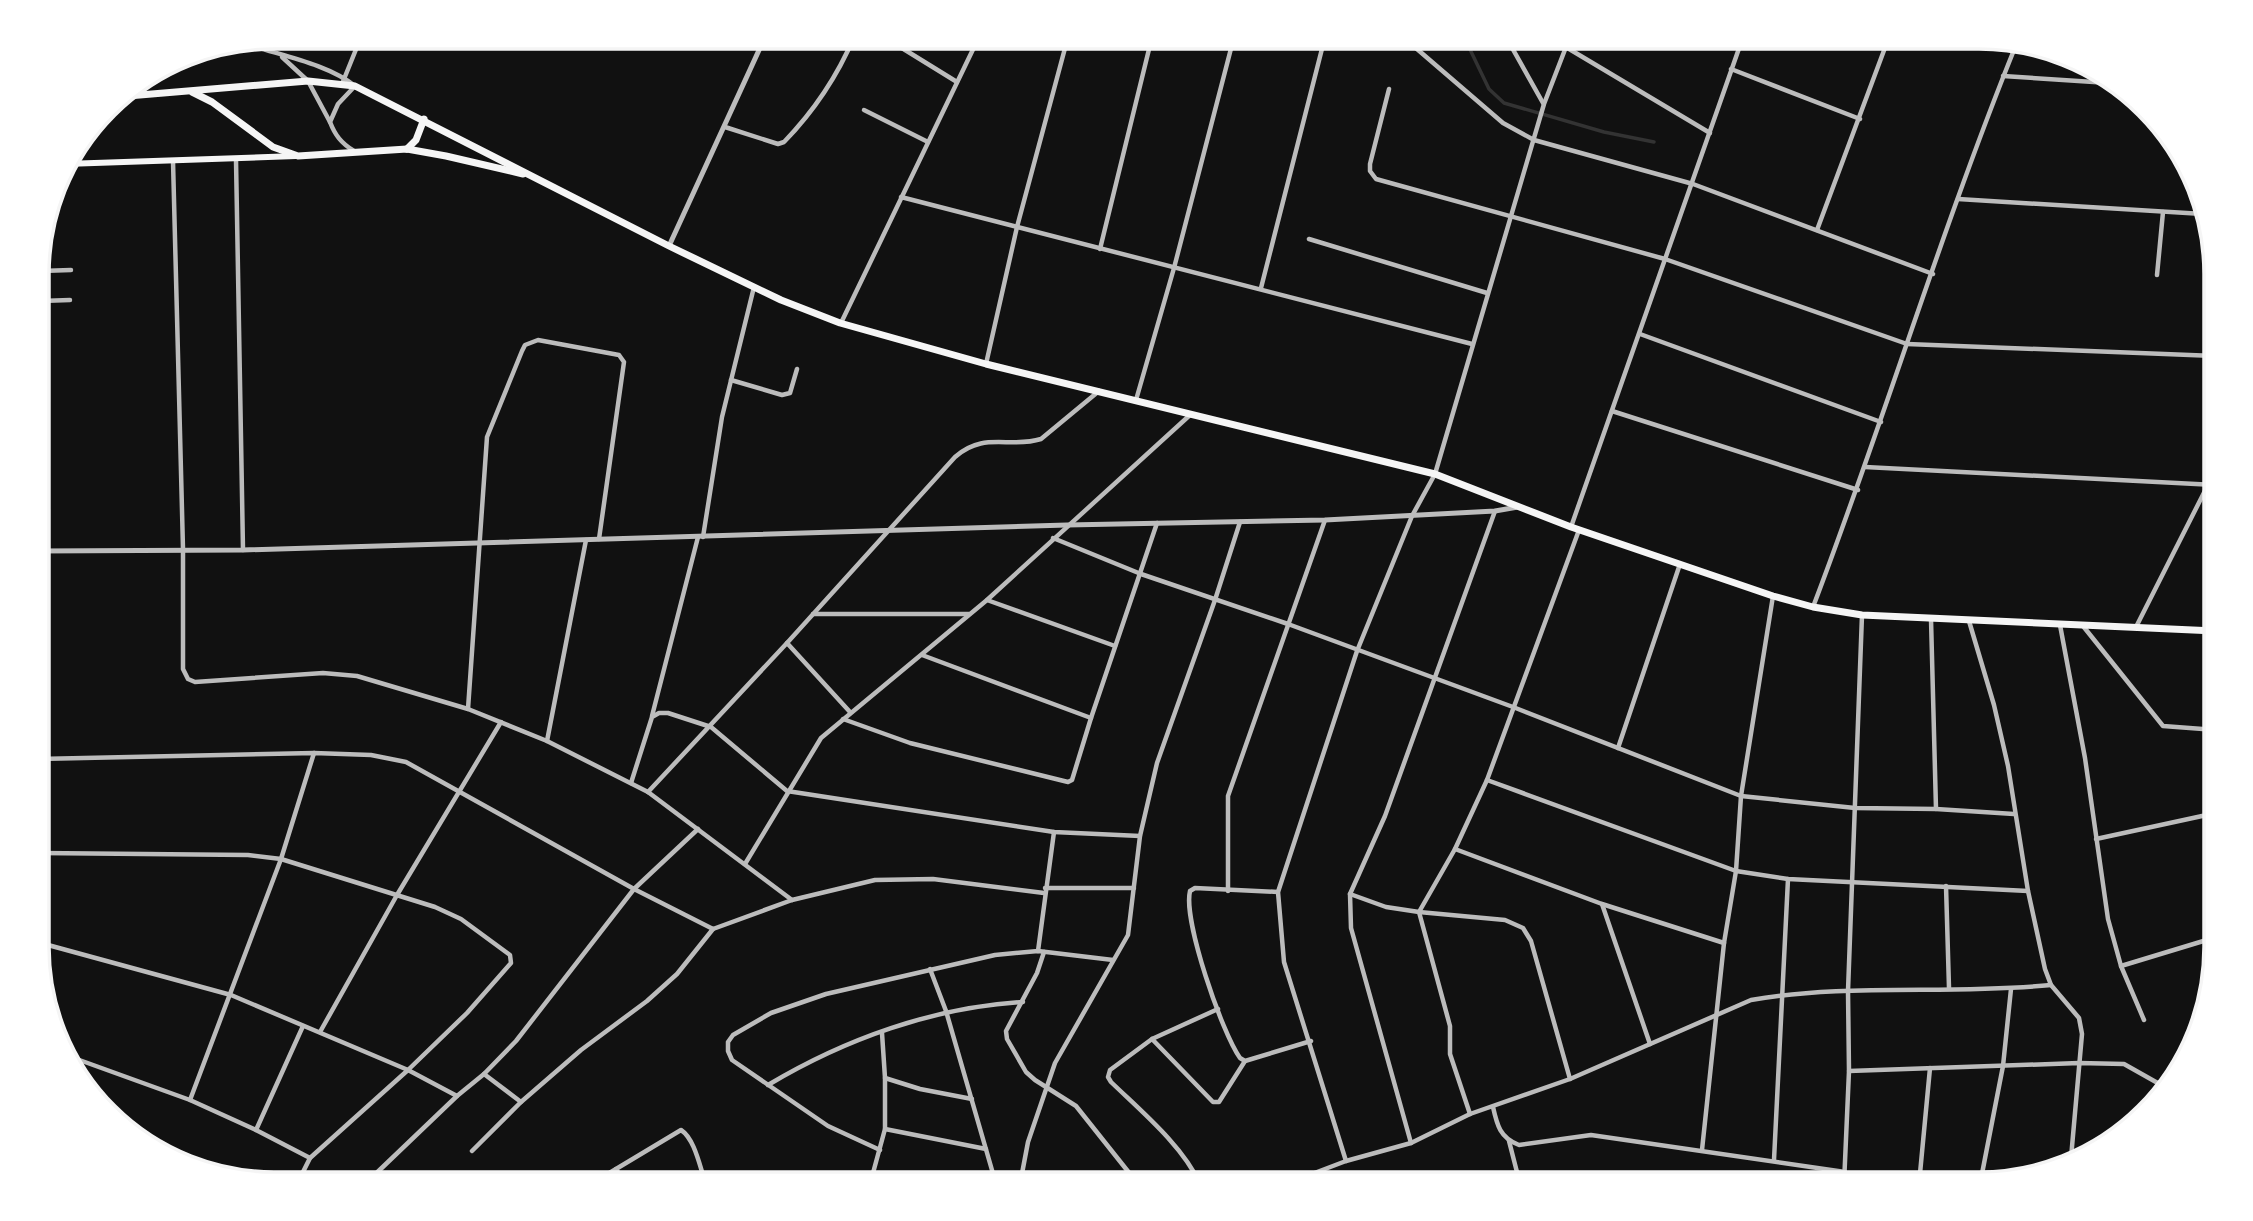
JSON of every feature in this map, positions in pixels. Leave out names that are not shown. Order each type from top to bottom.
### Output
[{"type":"main road","points":[[139,95],[308,81],[343,81],[424,119],[754,287],[840,323],[986,364],[1435,474],[1575,528],[1773,596],[1813,607],[1862,615],[2204,632]]},
{"type":"main road","points":[[189,91],[212,102],[273,146],[298,156]]},
{"type":"main road","points":[[407,149],[416,140],[424,119]]},
{"type":"main road","points":[[78,164],[236,159],[407,149],[534,176]]},
{"type":"street","points":[[264,50],[343,81],[356,49]]},
{"type":"street","points":[[670,246],[760,49]]},
{"type":"street","points":[[725,127],[778,144],[785,142],[822,98],[849,49]]},
{"type":"street","points":[[903,49],[957,82]]},
{"type":"street","points":[[840,323],[973,49]]},
{"type":"street","points":[[986,364],[1017,227],[1065,49]]},
{"type":"street","points":[[1100,249],[1149,49]]},
{"type":"street","points":[[1136,401],[1231,49]]},
{"type":"street","points":[[1261,288],[1322,49]]},
{"type":"street","points":[[1417,49],[1503,123],[1534,140],[1693,184],[1933,274]]},
{"type":"street","points":[[1512,49],[1543,106]]},
{"type":"street","points":[[1346,1161],[1311,1041],[1284,962],[1278,892],[1357,651],[1412,516],[1435,474],[1543,106],[1565,49]]},
{"type":"street","points":[[1569,49],[1710,133]]},
{"type":"street","points":[[1470,1114],[1450,1054],[1450,1026],[1419,912],[1455,849],[1487,780],[1738,49]]},
{"type":"street","points":[[1817,230],[1885,49]]},
{"type":"street","points":[[271,52],[283,58],[308,81],[334,132],[342,143],[357,153]]},
{"type":"street","points":[[1813,607],[1858,490],[1958,199],[2013,52]]},
{"type":"street","points":[[1731,69],[1860,119]]},
{"type":"street","points":[[2003,76],[2096,82]]},
{"type":"street","points":[[330,122],[338,103],[355,86]]},
{"type":"street","points":[[1389,89],[1370,164],[1370,171],[1376,179],[1665,259],[1907,344],[2204,356]]},
{"type":"street","points":[[864,110],[928,142]]},
{"type":"street","points":[[236,159],[243,550]]},
{"type":"street","points":[[173,161],[183,549],[183,669],[188,679],[195,682],[323,673],[357,676],[468,709],[547,741],[648,792],[792,900]]},
{"type":"street","points":[[901,197],[1472,344]]},
{"type":"street","points":[[1958,199],[2196,214]]},
{"type":"street","points":[[2157,275],[2163,212]]},
{"type":"street","points":[[1309,239],[1487,293]]},
{"type":"street","points":[[49,271],[71,270]]},
{"type":"street","points":[[631,783],[652,717],[701,537],[722,416],[754,287]]},
{"type":"street","points":[[49,301],[70,300]]},
{"type":"street","points":[[1640,334],[1881,422]]},
{"type":"street","points":[[468,709],[487,437],[525,345],[538,340],[618,355],[624,362],[599,539]]},
{"type":"street","points":[[731,380],[782,395],[792,389],[797,369]]},
{"type":"street","points":[[648,792],[711,727],[966,447],[988,441],[1033,442],[1041,439],[1099,391]]},
{"type":"street","points":[[1612,411],[1858,490]]},
{"type":"street","points":[[745,863],[821,738],[987,600],[1190,415]]},
{"type":"street","points":[[1865,467],[2204,485]]},
{"type":"street","points":[[2135,629],[2204,491]]},
{"type":"street","points":[[49,551],[243,550],[1067,525],[1325,520],[1495,511],[1522,506]]},
{"type":"street","points":[[1411,1143],[1351,928],[1350,894],[1385,816],[1495,511]]},
{"type":"street","points":[[1228,891],[1228,796],[1325,520]]},
{"type":"street","points":[[1022,1172],[1028,1142],[1055,1063],[1128,935],[1140,836],[1157,764],[1240,522]]},
{"type":"street","points":[[843,719],[910,743],[1068,782],[1072,780],[1157,523]]},
{"type":"street","points":[[1053,538],[1141,574],[1288,624],[1513,707],[1741,796],[1855,808],[2014,814]]},
{"type":"street","points":[[547,741],[586,540]]},
{"type":"street","points":[[1618,748],[1680,564]]},
{"type":"street","points":[[1702,1150],[1724,943],[1736,872],[1741,796],[1773,596]]},
{"type":"street","points":[[987,600],[1115,646]]},
{"type":"street","points":[[813,614],[970,614]]},
{"type":"street","points":[[1508,1141],[1519,1145],[1591,1135],[1845,1172],[1849,1071],[1848,991],[1862,615]]},
{"type":"street","points":[[1931,619],[1936,809]]},
{"type":"street","points":[[1969,621],[1994,705],[2008,766],[2028,891],[2045,969],[2051,985],[2080,1018],[2082,1034],[2073,1151]]},
{"type":"street","points":[[2060,625],[2085,758],[2108,919],[2121,966],[2144,1020]]},
{"type":"street","points":[[2082,626],[2163,726],[2204,729]]},
{"type":"street","points":[[787,643],[850,712]]},
{"type":"street","points":[[921,655],[1091,718]]},
{"type":"street","points":[[652,717],[659,713],[668,713],[711,727],[787,791],[1054,832],[1140,836]]},
{"type":"street","points":[[320,1032],[397,895],[501,722]]},
{"type":"street","points":[[49,759],[314,753],[372,755],[406,762],[634,889],[713,929]]},
{"type":"street","points":[[190,1100],[281,859],[314,753]]},
{"type":"street","points":[[1487,780],[1736,872],[1788,879],[2028,891]]},
{"type":"street","points":[[2096,839],[2204,816]]},
{"type":"street","points":[[378,1172],[516,1041],[634,889],[698,829]]},
{"type":"street","points":[[1054,832],[1037,973],[1005,1035],[1026,1072],[1076,1106],[1129,1172]]},
{"type":"street","points":[[1455,849],[1602,904],[1724,943]]},
{"type":"street","points":[[49,853],[248,855],[281,859],[435,907],[461,919],[512,958],[511,963],[467,1013],[310,1158],[303,1172]]},
{"type":"street","points":[[472,1151],[521,1102],[677,974],[713,929],[792,900],[875,880],[933,879],[1045,890],[1134,888]]},
{"type":"street","points":[[1774,1160],[1788,879]]},
{"type":"street","points":[[1946,886],[1949,988]]},
{"type":"street","points":[[1245,1061],[1237,1054],[1197,950],[1190,891],[1195,888],[1278,892]]},
{"type":"street","points":[[1350,894],[1386,906],[1419,912],[1505,920],[1523,928],[1531,941],[1570,1079]]},
{"type":"street","points":[[1602,904],[1650,1044]]},
{"type":"street","points":[[2121,966],[2204,941]]},
{"type":"street","points":[[49,945],[231,995],[408,1070],[457,1096]]},
{"type":"street","points":[[880,1150],[828,1126],[732,1060],[727,1051],[728,1042],[733,1035],[771,1013],[826,994],[995,955],[1041,951],[1113,960]]},
{"type":"street","points":[[930,969],[946,1011],[993,1172]]},
{"type":"street","points":[[1317,1172],[1411,1143],[1470,1114],[1570,1079],[1751,1000],[1782,995],[1848,991],[2011,989],[2051,985]]},
{"type":"street","points":[[1982,1172],[2003,1066],[2011,989]]},
{"type":"street","points":[[768,1085],[833,1051],[946,1011],[1023,1002]]},
{"type":"street","points":[[1194,1172],[1168,1138],[1108,1077],[1110,1070],[1152,1039],[1218,1009]]},
{"type":"street","points":[[256,1130],[303,1026]]},
{"type":"street","points":[[874,1172],[885,1129],[882,1033]]},
{"type":"street","points":[[1152,1039],[1213,1102],[1219,1102],[1224,1097],[1245,1061],[1311,1041]]},
{"type":"street","points":[[78,1059],[190,1100],[310,1158]]},
{"type":"street","points":[[1849,1071],[2079,1063],[2124,1064],[2158,1082]]},
{"type":"street","points":[[1920,1172],[1930,1068]]},
{"type":"street","points":[[484,1074],[521,1102]]},
{"type":"street","points":[[885,1078],[972,1099]]},
{"type":"street","points":[[1493,1107],[1498,1129],[1508,1141],[1517,1172]]},
{"type":"street","points":[[885,1129],[986,1149]]},
{"type":"street","points":[[610,1172],[681,1130],[689,1140],[701,1172]]},
{"type":"street","points":[[617,1168],[619,1172]]},
{"type":"waterway","points":[[1470,49],[1489,89],[1504,103],[1604,132],[1654,142]]}]
